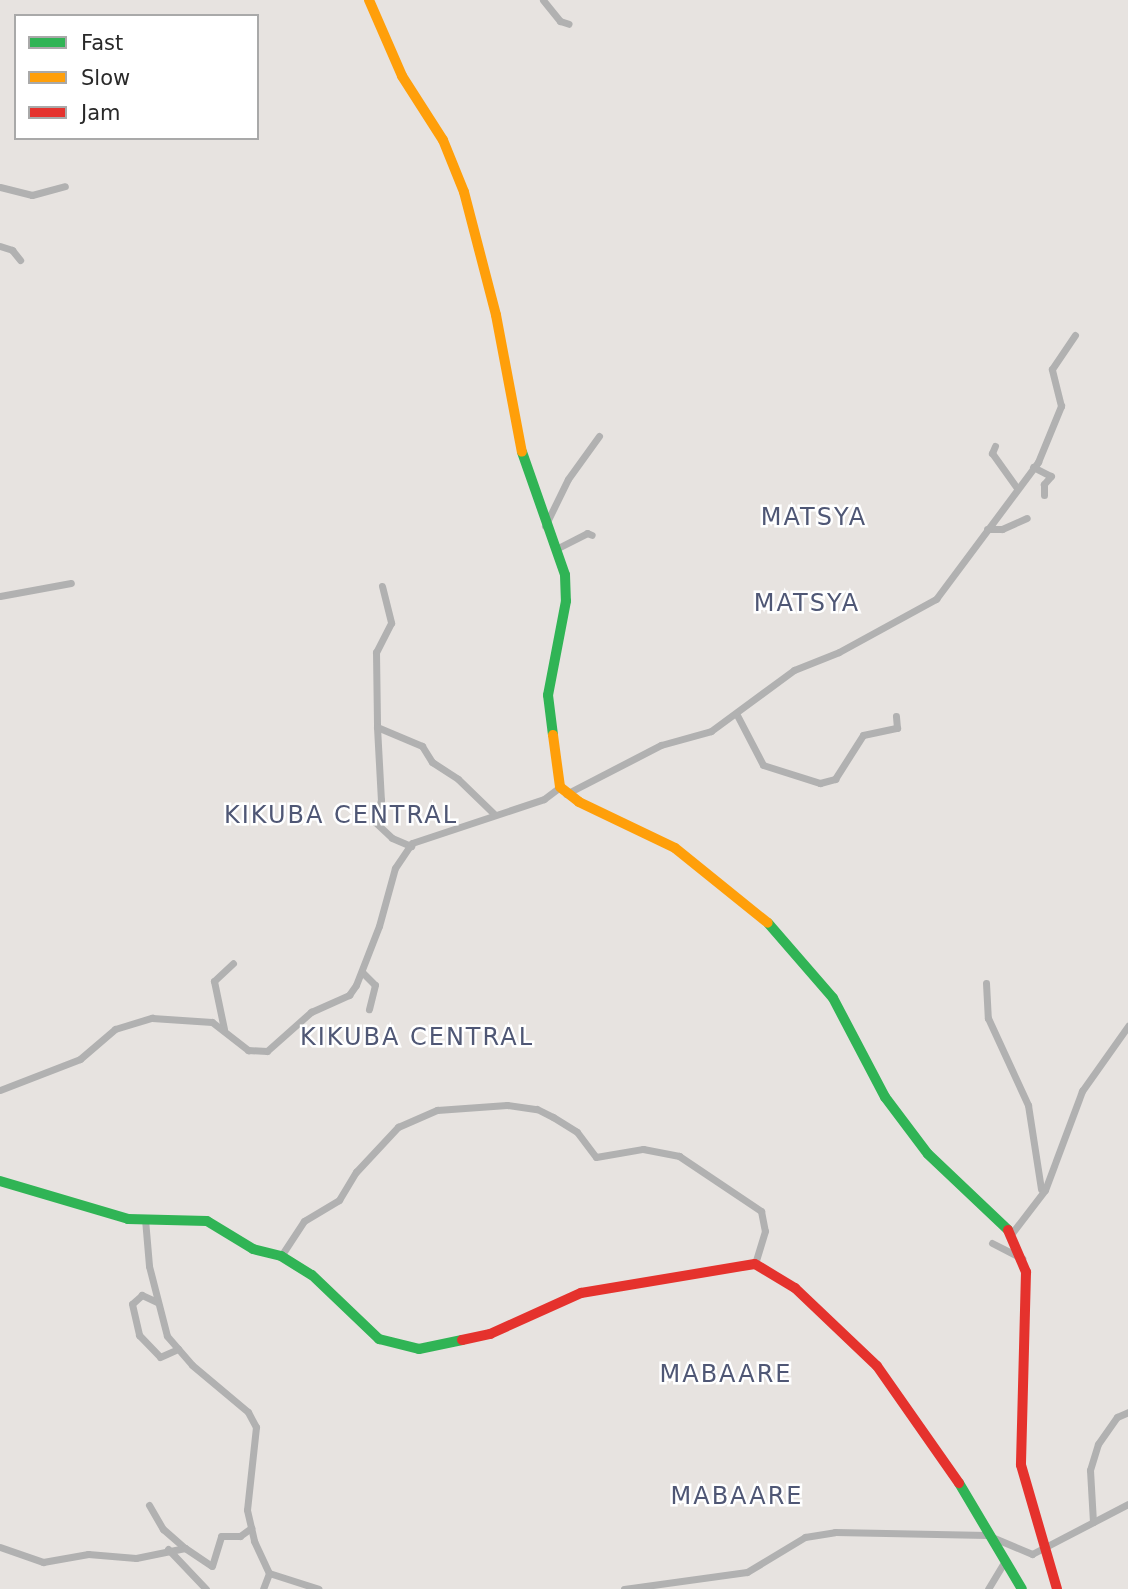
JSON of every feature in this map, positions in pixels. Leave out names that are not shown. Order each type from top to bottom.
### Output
[{"type":"street","points":[[369,0],[402,76],[443,140],[464,192],[496,315],[523,460],[565,575],[566,601],[548,695],[563,791]]},
{"type":"street","points":[[543,0],[559,21],[569,24]]},
{"type":"street","points":[[0,187],[32,195],[65,187]]},
{"type":"street","points":[[0,246],[12,250],[20,260]]},
{"type":"street","points":[[0,1090],[80,1059],[115,1030],[141,1020],[212,1022],[248,1050],[267,1051],[311,1012],[349,995],[362,972],[394,868],[419,839],[544,799],[650,750],[711,731],[737,715],[794,670],[851,645],[936,599],[1033,467],[1061,406],[1052,369],[1075,335]]},
{"type":"street","points":[[545,526],[568,479],[599,436]]},
{"type":"street","points":[[996,446],[992,453],[1017,488]]},
{"type":"street","points":[[1033,467],[1051,476],[1044,484],[1044,495]]},
{"type":"street","points":[[986,529],[1002,529],[1027,518]]},
{"type":"street","points":[[556,549],[587,533],[592,535]]},
{"type":"street","points":[[0,596],[71,583]]},
{"type":"street","points":[[382,586],[391,623],[376,652],[380,800],[375,822],[395,840],[411,846]]},
{"type":"street","points":[[737,715],[763,765],[820,783],[835,779],[863,735],[897,728],[896,716]]},
{"type":"street","points":[[377,727],[422,747],[432,762],[458,779],[494,814]]},
{"type":"street","points":[[563,791],[675,848],[766,922],[833,998],[886,1097],[928,1154],[1012,1233],[1025,1261],[1019,1450],[1057,1589]]},
{"type":"street","points":[[224,1030],[214,981],[233,963]]},
{"type":"street","points":[[362,972],[375,985],[369,1009]]},
{"type":"street","points":[[986,983],[988,1018],[1021,1084],[1036,1140],[1043,1185],[1032,1205]]},
{"type":"street","points":[[1012,1233],[1045,1189],[1082,1091],[1128,1026]]},
{"type":"street","points":[[281,1256],[304,1221],[339,1200],[356,1172],[398,1127],[437,1110],[507,1105],[537,1109],[553,1117],[577,1132],[596,1157],[643,1149],[679,1156],[761,1211],[765,1231],[755,1264]]},
{"type":"street","points":[[0,1181],[128,1219],[207,1221],[253,1249],[281,1256],[312,1276],[379,1339],[419,1349],[490,1334],[581,1293],[755,1264],[795,1288],[877,1366],[958,1482],[1021,1589]]},
{"type":"street","points":[[145,1219],[158,1301],[167,1336],[248,1412],[256,1427],[248,1479],[251,1528],[269,1573],[263,1589]]},
{"type":"street","points":[[992,1243],[1025,1261]]},
{"type":"street","points":[[158,1301],[142,1296],[132,1304],[139,1335],[160,1357],[178,1349]]},
{"type":"street","points":[[1093,1522],[1090,1470],[1098,1444],[1117,1417],[1128,1412]]},
{"type":"street","points":[[624,1589],[747,1572],[815,1534],[940,1531],[987,1535],[1027,1553],[1128,1504]]},
{"type":"street","points":[[149,1505],[163,1529],[212,1566],[221,1536],[240,1536],[251,1528]]},
{"type":"street","points":[[0,1548],[43,1562],[88,1554],[136,1558],[168,1549],[185,1548]]},
{"type":"street","points":[[168,1549],[206,1589]]},
{"type":"street","points":[[988,1589],[1004,1562]]},
{"type":"street","points":[[269,1573],[319,1589]]},
{"type":"traffic: fast","points":[[522,452],[565,575],[566,601],[548,695],[553,735]]},
{"type":"traffic: fast","points":[[768,923],[833,998],[885,1097],[928,1154],[1008,1230]]},
{"type":"traffic: fast","points":[[0,1181],[128,1219],[207,1221],[253,1249],[281,1256],[312,1275],[379,1339],[419,1349],[462,1340]]},
{"type":"traffic: fast","points":[[959,1483],[1022,1589]]},
{"type":"traffic: slow","points":[[369,0],[402,76],[443,140],[464,192],[496,315],[522,452]]},
{"type":"traffic: slow","points":[[553,735],[560,787],[579,802],[675,848],[768,923]]},
{"type":"traffic: jam","points":[[1008,1230],[1026,1272],[1021,1465],[1057,1589]]},
{"type":"traffic: jam","points":[[462,1340],[490,1334],[581,1293],[755,1264],[795,1288],[877,1366],[959,1483]]},
{"type":"district","name":"MATSYA","points":[[814,518]]},
{"type":"district","name":"MATSYA","points":[[807,604]]},
{"type":"district","name":"KIKUBA CENTRAL","points":[[341,816]]},
{"type":"district","name":"KIKUBA CENTRAL","points":[[417,1038]]},
{"type":"district","name":"MABAARE","points":[[726,1375]]},
{"type":"district","name":"MABAARE","points":[[737,1497]]}]
